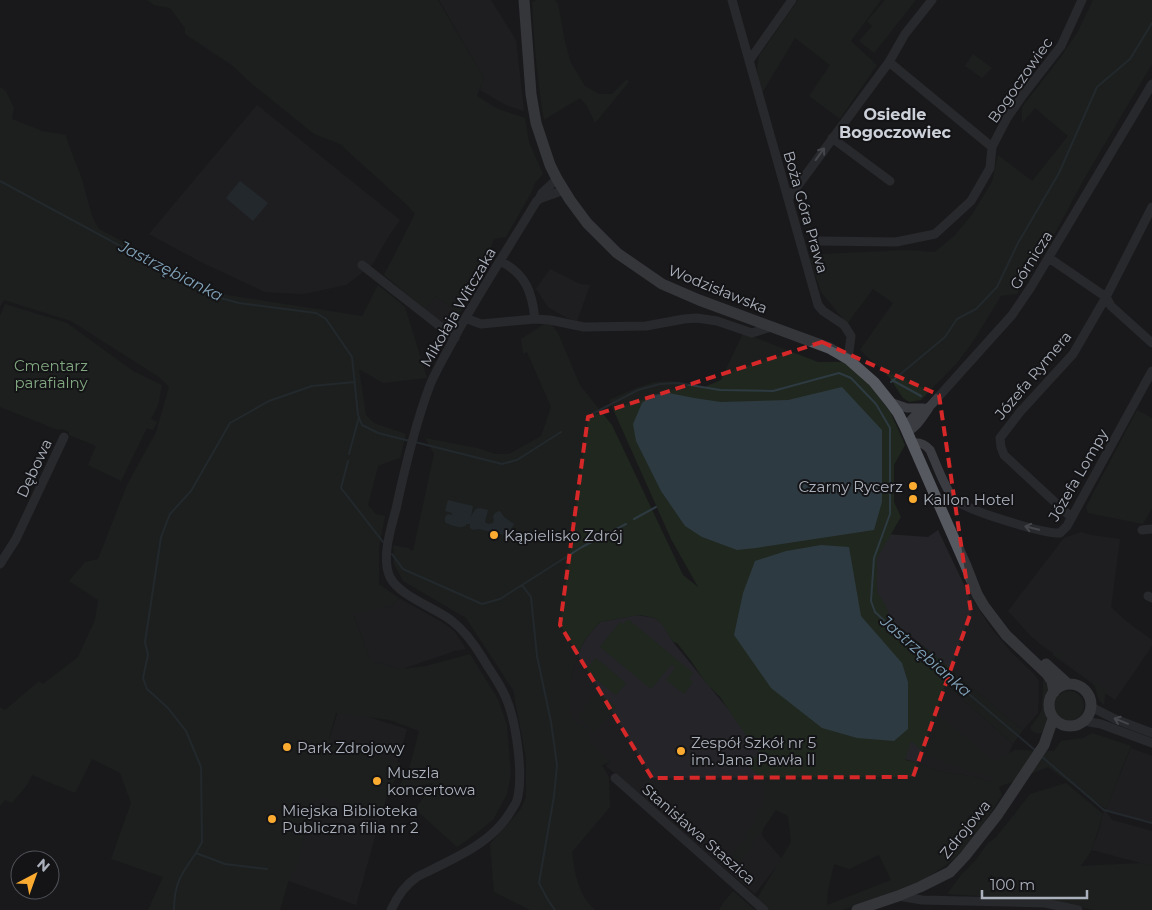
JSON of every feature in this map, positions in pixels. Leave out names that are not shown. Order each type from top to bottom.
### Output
[{"type":"main road","name":"Wodzisławska","points":[[524,0],[531,94],[536,124],[550,165],[580,215],[622,257],[662,284],[698,300],[829,348],[848,359],[874,382],[898,413],[906,429],[977,594],[1006,635],[1052,680],[1054,692]]},
{"type":"main road","name":"Wodzisławska","points":[[966,566],[1012,632],[1068,684]]},
{"type":"main road","points":[[1068,684],[1078,686],[1086,692],[1091,707],[1084,721],[1073,726],[1057,722],[1050,714],[1049,708],[1050,696],[1058,688],[1068,684]]},
{"type":"main road","name":"Zdrojowa","points":[[856,910],[898,896],[950,872],[974,846],[998,814],[1057,722]]},
{"type":"street","name":"Boża Góra Prawa","points":[[732,0],[818,305],[823,311],[844,325],[850,336],[848,359]]},
{"type":"street","points":[[749,61],[792,0]]},
{"type":"street","points":[[788,199],[889,62],[905,34],[932,0]]},
{"type":"street","name":"Bogoczowiec","points":[[820,241],[896,242],[936,234],[971,201],[990,168],[992,147],[1007,118],[1061,46],[1082,0]]},
{"type":"street","name":"Bogoczowiec","points":[[889,62],[992,147]]},
{"type":"street","name":"Górnicza","points":[[906,429],[912,418],[929,408],[1012,315],[1031,287],[1152,84]]},
{"type":"street","points":[[832,138],[890,181]]},
{"type":"street","name":"Mikołaja Witczaka","points":[[391,910],[402,891],[417,877],[474,847],[493,833],[506,820],[517,801],[520,782],[518,749],[510,709],[503,690],[474,643],[458,625],[398,587],[390,576],[386,562],[387,546],[410,449],[430,384],[454,338],[536,202],[542,193],[557,179]]},
{"type":"street","points":[[539,200],[564,190]]},
{"type":"street","name":"Józefa Rymera","points":[[1072,517],[1004,455],[1000,438],[1020,412],[1073,354],[1106,297],[1152,207]]},
{"type":"street","points":[[1048,258],[1106,297],[1111,306],[1152,343]]},
{"type":"street","points":[[500,261],[508,264],[528,286],[535,320]]},
{"type":"street","points":[[362,265],[454,338]]},
{"type":"street","points":[[466,318],[481,324],[550,320],[584,327],[646,326],[697,318],[717,321],[752,333],[771,327]]},
{"type":"street","name":"Józefa Lompy","points":[[912,443],[918,442],[926,445],[930,450],[949,492],[955,500],[1019,525],[1053,534],[1060,533],[1067,526],[1152,371]]},
{"type":"street","points":[[890,402],[907,408],[929,408]]},
{"type":"street","name":"Dębowa","points":[[0,564],[16,540],[64,436]]},
{"type":"street","points":[[1142,530],[1152,529]]},
{"type":"street","points":[[1091,707],[1152,733]]},
{"type":"street","points":[[1084,721],[1101,724],[1152,744]]},
{"type":"street","name":"Stanisława Staszica","points":[[615,778],[764,910]]},
{"type":"street","points":[[898,896],[922,900],[1002,902],[1030,907],[1045,903],[1078,910]]},
{"type":"highlighted area","points":[[822,342],[939,395],[971,612],[913,777],[652,778],[560,625],[588,417]]},
{"type":"shaded area","points":[[439,0],[491,0],[516,40],[524,111],[506,105],[480,90],[484,78]]},
{"type":"shaded area","points":[[257,105],[400,220],[372,265],[346,285],[303,294],[265,292],[201,262],[149,234]]},
{"type":"shaded area","points":[[240,181],[268,203],[253,221],[226,198]]},
{"type":"shaded area","points":[[550,269],[580,284],[590,285],[577,321],[567,318],[548,307],[536,289]]},
{"type":"shaded area","points":[[436,296],[459,314],[451,325],[446,326],[425,309]]},
{"type":"shaded area","points":[[842,387],[882,430],[882,502],[874,530],[737,550],[702,537],[685,526],[661,491],[636,441],[633,424],[642,403],[654,394],[669,393],[721,402],[788,400]]},
{"type":"shaded area","points":[[448,500],[473,506],[471,517],[477,509],[488,510],[485,522],[488,524],[493,523],[494,515],[500,511],[504,517],[514,524],[508,535],[479,529],[473,530],[470,528],[470,524],[463,527],[450,525],[445,522],[445,517],[448,514],[452,515],[452,513],[445,511]]},
{"type":"shaded area","points":[[938,530],[967,591],[991,628],[1039,681],[1038,713],[1023,730],[899,627],[882,611],[878,604],[875,559],[887,534],[928,537]]},
{"type":"shaded area","points":[[1081,532],[1120,539],[1111,607],[1126,621],[1152,640],[1152,646],[1115,700],[1053,655],[1053,653],[1030,635],[1008,611],[1064,538]]},
{"type":"shaded area","points":[[821,545],[849,547],[861,616],[902,663],[908,682],[908,729],[894,741],[857,738],[822,728],[771,688],[734,635],[743,593],[755,561],[786,551]]},
{"type":"shaded area","points":[[399,598],[445,624],[455,632],[466,649],[453,651],[402,669],[371,661],[353,613],[392,606]]},
{"type":"shaded area","name":"Zespół Szkół nr 5 im. Jana Pawła II","points":[[637,615],[655,618],[663,624],[673,642],[770,760],[762,836],[782,859],[755,894],[606,766],[610,762],[589,743],[570,716],[570,681],[581,647],[587,637],[600,622]]},
{"type":"shaded area","points":[[934,674],[1013,744],[998,784],[972,776],[943,772],[904,759]]},
{"type":"shaded area","points":[[339,708],[407,729],[397,763],[329,741]]},
{"type":"shaded area","points":[[1131,748],[1152,756],[1152,823],[1105,810],[1112,820],[1152,831],[1152,866],[1092,850],[1104,810]]},
{"type":"shaded area","points":[[315,789],[383,808],[356,905],[286,880]]},
{"type":"green space","points":[[147,0],[438,0],[484,78],[477,96],[498,109],[525,118],[529,142],[543,174],[535,183],[506,237],[494,239],[486,261],[489,266],[459,314],[436,296],[425,309],[384,275],[415,214],[406,204],[340,144],[314,134],[252,84],[233,66],[185,34],[185,28],[170,8],[154,5]]},
{"type":"green space","points":[[537,0],[555,0],[558,4],[571,63],[585,86],[599,94],[612,94],[627,79],[629,82],[595,123],[587,106],[580,98],[544,120],[532,2]]},
{"type":"green space","points":[[798,0],[881,0],[851,41],[877,65],[840,119],[809,96],[830,65],[795,38],[761,95],[757,69],[759,56]]},
{"type":"green space","points":[[885,0],[916,0],[874,53],[859,41],[872,26],[867,21]]},
{"type":"green space","points":[[1093,0],[1152,0],[1152,64],[1084,179],[1045,252],[1017,294],[1001,296],[974,340],[957,363],[921,400],[909,402],[903,398],[889,377],[860,350],[893,303],[873,289],[847,324],[821,292],[809,258],[822,254],[907,250],[935,252],[955,235],[971,216],[992,182],[998,155],[1032,181],[1068,136],[1035,108],[1022,123],[1022,107],[1077,33]]},
{"type":"green space","points":[[973,54],[992,68],[982,78],[965,66]]},
{"type":"green space","points":[[0,87],[6,91],[14,108],[12,119],[42,131],[66,135],[82,179],[92,216],[99,229],[227,295],[362,316],[378,285],[405,307],[427,378],[383,383],[359,369],[366,415],[374,423],[406,434],[400,458],[378,466],[368,505],[376,514],[385,516],[379,548],[379,584],[399,598],[392,606],[353,614],[371,661],[402,669],[426,666],[470,654],[498,699],[507,725],[511,774],[507,794],[493,820],[457,847],[415,809],[433,783],[406,788],[400,785],[410,766],[419,731],[390,720],[336,713],[329,739],[331,742],[400,763],[396,778],[383,808],[379,807],[377,811],[322,797],[313,802],[298,862],[289,879],[280,910],[148,910],[163,877],[111,859],[131,803],[120,773],[92,759],[75,793],[32,775],[27,785],[12,803],[5,800],[0,806],[0,707],[5,710],[39,681],[43,684],[78,657],[95,620],[98,600],[69,581],[85,562],[98,559],[127,485],[156,432],[169,387],[159,377],[71,321],[4,300],[0,307]]},
{"type":"green space","name":"Cmentarz parafialny","points":[[5,304],[67,323],[133,371],[162,385],[158,405],[151,419],[157,422],[153,430],[147,428],[121,481],[88,465],[96,446],[69,435],[69,432],[62,429],[58,430],[0,407],[0,316]]},
{"type":"green space","points":[[549,321],[558,333],[580,385],[612,425],[683,575],[698,587],[671,539],[609,400],[655,382],[669,381],[704,387],[721,380],[743,333],[818,362],[844,362],[867,380],[891,413],[905,445],[894,465],[894,502],[901,517],[877,558],[877,592],[886,606],[890,618],[1023,730],[1013,744],[951,689],[936,712],[993,761],[1015,750],[1054,751],[1061,741],[1083,738],[1092,733],[1131,746],[1106,809],[1048,767],[999,787],[1002,795],[975,837],[955,858],[922,881],[896,894],[842,910],[766,910],[755,902],[791,842],[788,816],[776,810],[734,871],[732,857],[754,821],[763,800],[763,783],[748,765],[759,752],[720,697],[706,683],[677,643],[673,642],[662,624],[655,618],[639,615],[600,622],[581,647],[570,681],[570,716],[590,732],[589,743],[611,762],[602,765],[609,777],[610,807],[572,852],[581,891],[595,910],[530,910],[494,892],[490,844],[520,810],[526,797],[526,758],[513,690],[466,618],[403,581],[394,564],[393,545],[413,551],[434,454],[425,438],[477,448],[495,454],[509,454],[541,436],[551,407],[527,352],[523,354],[521,339]],"holes":[[[911,741],[928,756],[991,778],[995,783],[972,776],[943,772],[905,760]],[[879,855],[891,880],[827,905],[828,890],[834,864],[849,869]]]},
{"type":"green space","points":[[1137,410],[1152,418],[1152,508],[1143,524],[1088,513],[1086,507]]},
{"type":"green space","points":[[628,619],[693,673],[689,679],[693,682],[684,694],[666,680],[675,668],[672,664],[651,689],[600,647],[620,622],[623,624]]},
{"type":"green space","points":[[1059,652],[1063,653],[1060,658],[1108,691],[1105,695],[1104,705],[1100,701],[1091,681],[1053,655]]},
{"type":"green space","points":[[596,658],[626,683],[616,695],[585,671]]},
{"type":"green space","points":[[1044,679],[1050,688],[1045,705],[1048,722],[1042,733],[1036,733],[1030,728],[1042,709]]},
{"type":"green space","points":[[1069,691],[1080,695],[1084,706],[1080,717],[1069,721],[1058,717],[1054,706],[1058,695]]},
{"type":"green space","points":[[598,692],[616,707],[594,732],[577,717]]},
{"type":"green space","points":[[1066,783],[1103,814],[1092,850],[1081,866],[1141,863],[1152,866],[1152,910],[1094,910],[1046,900],[947,894],[1030,794]]},
{"type":"green space","points":[[733,891],[755,910],[719,910]]},
{"type":"waterway","points":[[891,382],[945,337],[957,319],[976,309],[997,287],[1018,243],[1059,173],[1097,87],[1130,59],[1152,23]]},
{"type":"waterway","name":"Jastrzębianka","points":[[0,181],[213,296],[239,303],[316,313],[326,319],[352,357],[358,415],[362,425],[378,433],[410,441]]},
{"type":"waterway","name":"Jastrzębianka","points":[[594,413],[638,390],[660,384],[678,383],[720,390],[773,391],[839,373],[851,378],[876,404],[890,428],[890,514],[874,558],[871,601],[875,612],[1036,751]]},
{"type":"waterway","points":[[892,380],[921,396]]},
{"type":"waterway","points":[[267,869],[225,864],[196,853],[202,842],[201,767],[186,731],[168,708],[147,689],[143,678],[148,655],[145,642],[161,537],[170,514],[191,491],[230,423],[269,401],[312,386],[355,382]]},
{"type":"waterway","points":[[349,454],[359,417]]},
{"type":"waterway","name":"Jastrzębianka","points":[[415,442],[502,464],[517,460],[561,432]]},
{"type":"waterway","points":[[348,461],[341,488],[383,542]]},
{"type":"waterway","points":[[634,519],[656,507]]},
{"type":"waterway","points":[[392,554],[403,569],[482,604],[500,599],[582,547],[626,524]]},
{"type":"waterway","points":[[522,585],[531,597],[537,656],[551,722],[557,765],[554,796],[539,883],[555,910]]},
{"type":"waterway","name":"Jastrzębianka","points":[[1041,756],[1104,810],[1152,823]]},
{"type":"waterway","points":[[174,910],[175,893],[179,880],[196,853]]},
{"type":"place","name":"Czarny Rycerz","points":[[913,486]]},
{"type":"place","name":"Kallon Hotel","points":[[913,499]]},
{"type":"place","name":"Kąpielisko Zdrój","points":[[494,535]]},
{"type":"place","name":"Park Zdrojowy","points":[[287,747]]},
{"type":"place","name":"Zespół Szkół nr 5 im. Jana Pawła II","points":[[681,751]]},
{"type":"place","name":"Muszla koncertowa","points":[[377,781]]},
{"type":"place","name":"Miejska Biblioteka Publiczna filia nr 2","points":[[272,819]]},
{"type":"district","name":"Osiedle Bogoczowiec","points":[[895,123]]}]
